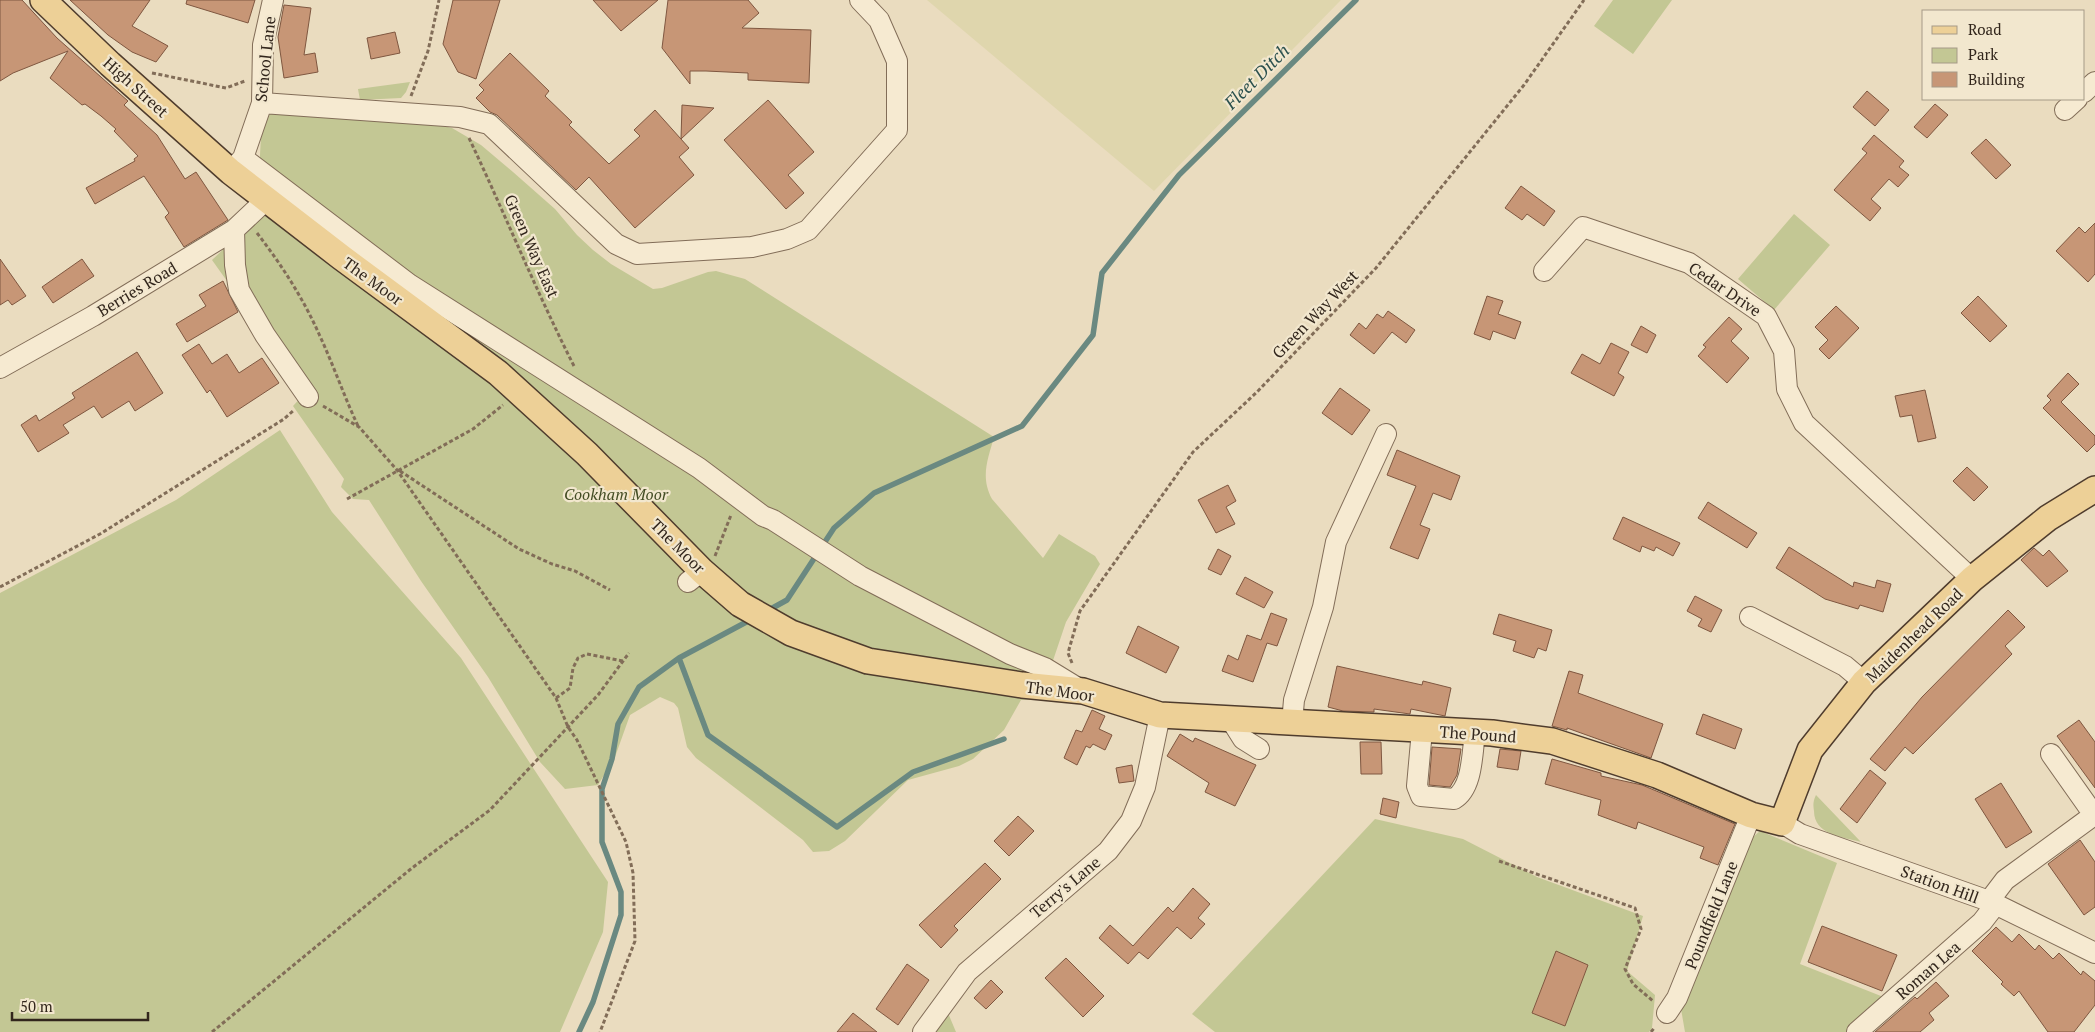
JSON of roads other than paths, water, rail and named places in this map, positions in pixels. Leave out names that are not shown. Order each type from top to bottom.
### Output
[{"type":"main road","name":"High Street","points":[[43,0],[110,64],[237,165]]},
{"type":"main road","name":"The Moor","points":[[237,165],[266,200],[498,372],[587,454],[695,576],[740,604],[791,633],[868,661],[1022,686],[1083,692],[1160,715]]},
{"type":"main road","name":"Maidenhead Road","points":[[1782,823],[1810,750],[1864,682],[1972,580],[2048,518],[2095,489]]},
{"type":"main road","name":"The Pound","points":[[1160,715],[1475,733],[1552,741],[1657,775],[1752,815],[1782,823]]},
{"type":"street","name":"School Lane","points":[[237,165],[262,102],[263,45],[273,0]]},
{"type":"street","points":[[262,102],[460,117],[489,124],[616,244],[637,254],[752,247],[787,239],[808,230],[897,130],[897,61],[879,20],[860,0]]},
{"type":"street","points":[[2085,91],[2095,82]]},
{"type":"street","points":[[237,165],[409,284],[572,386],[698,468],[763,516],[773,520],[860,576],[1010,654],[1045,668],[1083,692]]},
{"type":"street","name":"Berries Road","points":[[0,368],[93,316],[234,230],[266,200]]},
{"type":"street","name":"Cedar Drive","points":[[1544,271],[1584,227],[1688,263],[1766,316],[1784,352],[1787,390],[1804,422],[1972,580]]},
{"type":"street","points":[[234,230],[235,265],[239,290],[265,335],[308,397]]},
{"type":"street","points":[[1292,723],[1294,700],[1323,607],[1336,542],[1386,434]]},
{"type":"street","points":[[1750,617],[1845,666],[1864,682]]},
{"type":"street","name":"Terry's Lane","points":[[923,1032],[967,972],[1108,851],[1131,821],[1145,787],[1160,715]]},
{"type":"street","points":[[1230,720],[1243,739],[1259,749]]},
{"type":"street","points":[[1422,730],[1417,786],[1421,796],[1426,798],[1454,799],[1463,791],[1472,758],[1475,733]]},
{"type":"street","points":[[2051,754],[2094,816]]},
{"type":"street","name":"Poundfield Lane","points":[[1666,1013],[1677,998],[1752,815]]},
{"type":"street","name":"Roman Lea","points":[[1857,1032],[1982,922],[2005,880],[2094,816]]},
{"type":"street","name":"Station Hill","points":[[1782,823],[1800,834],[1993,903],[2095,953]]},
{"type":"waterway","name":"Fleet Ditch","points":[[767,611],[787,600],[834,528],[874,493],[1022,426],[1093,335],[1102,273],[1179,175],[1356,0]]},
{"type":"waterway","points":[[579,1032],[593,1002],[621,915],[621,892],[602,842],[602,789],[612,759],[618,724],[639,687],[679,658],[752,619]]},
{"type":"waterway","points":[[679,658],[708,735],[837,827],[913,772],[1004,739]]},
{"type":"park label","name":"Cookham Moor","points":[[616,494]]}]
